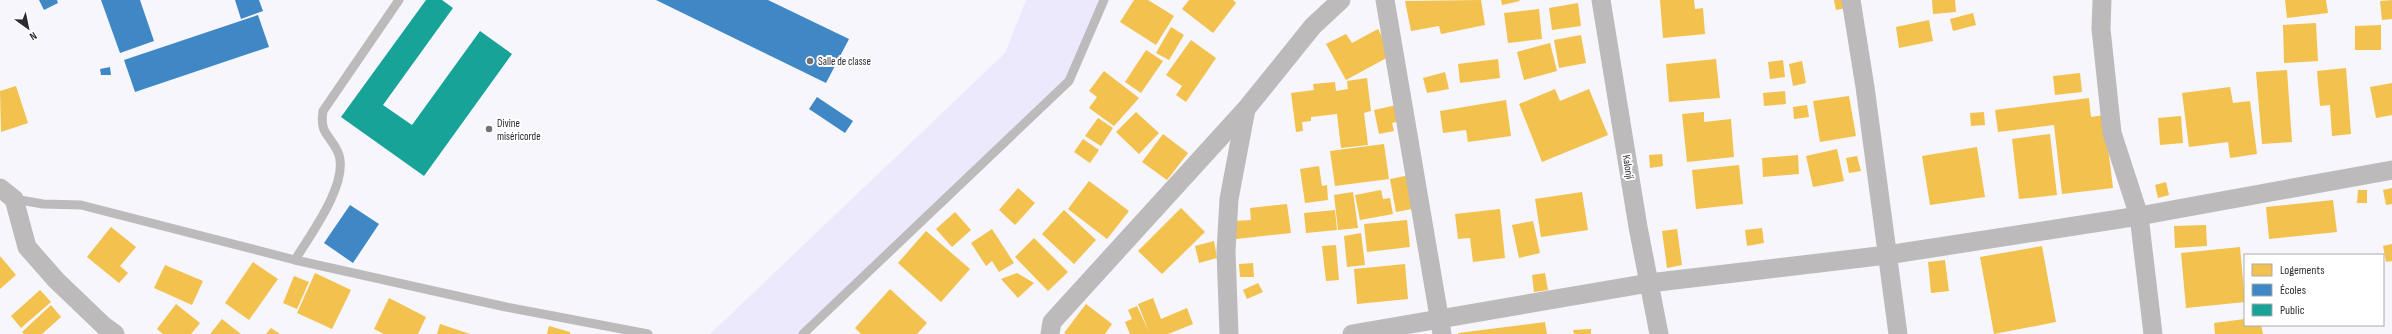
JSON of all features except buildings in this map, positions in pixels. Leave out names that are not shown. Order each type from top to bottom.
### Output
[{"type":"street","points":[[1047,330],[1246,109],[1312,26],[1341,0]]},
{"type":"street","points":[[1385,0],[1441,327]]},
{"type":"street","name":"Kalonji","points":[[1601,0],[1638,227],[1658,334]]},
{"type":"street","points":[[1851,0],[1865,87],[1898,334]]},
{"type":"street","points":[[2102,0],[2101,29],[2112,133],[2138,216],[2153,334]]},
{"type":"street","points":[[1229,334],[1226,251],[1229,199],[1246,109]]},
{"type":"street","points":[[1352,334],[1441,327],[1649,283],[1887,255],[2138,216],[2392,170]]},
{"type":"street","points":[[7,194],[27,247],[56,280],[104,326],[115,334]]},
{"type":"lane","points":[[295,260],[319,221],[339,180],[339,155],[321,125],[323,111],[399,0]]},
{"type":"lane","points":[[803,334],[1069,81],[1104,0]]},
{"type":"lane","points":[[7,194],[43,204],[81,205],[295,260],[506,306],[648,334]]},
{"type":"shaded area","points":[[1026,0],[1104,0],[1069,81],[803,334],[710,334],[1005,53]]},
{"type":"place","name":"Salle de classe","points":[[810,61]]},
{"type":"place","name":"Divine miséricorde","points":[[489,129]]}]
